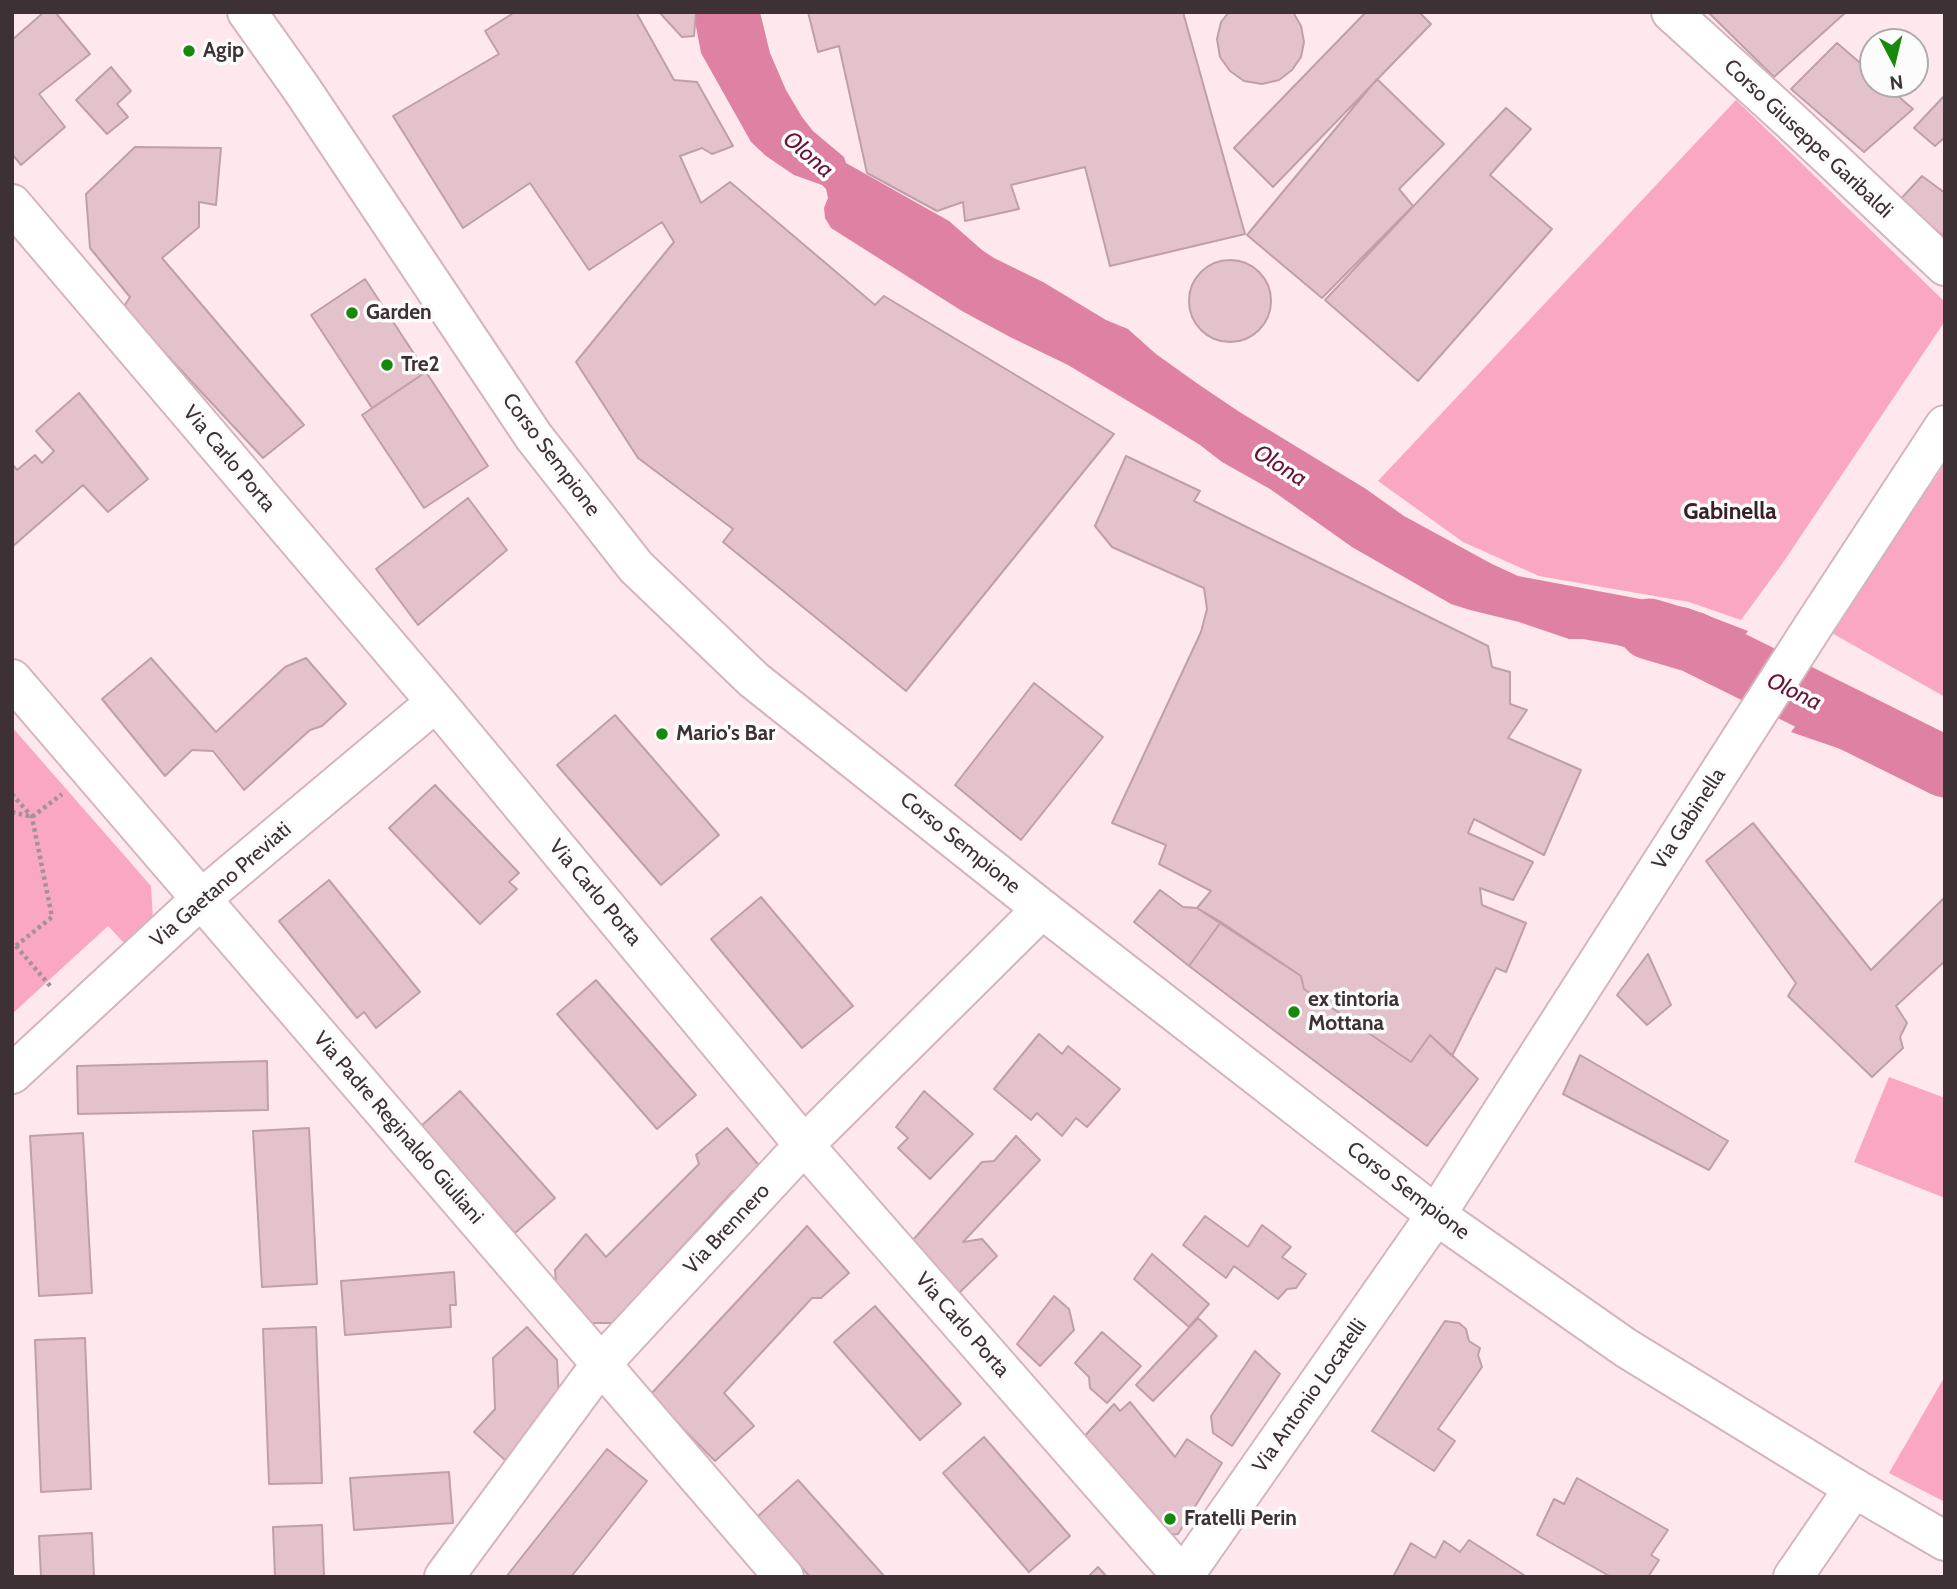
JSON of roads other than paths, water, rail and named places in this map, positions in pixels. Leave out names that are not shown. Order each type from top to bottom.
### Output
[{"type":"street","name":"Corso Sempione","points":[[247,12],[301,88],[534,438],[636,567],[754,680],[1042,909],[1436,1215],[1626,1348],[1945,1541]]},
{"type":"street","name":"Corso Giuseppe Garibaldi","points":[[1671,12],[1945,266]]},
{"type":"street","name":"Via Carlo Porta","points":[[12,204],[436,702],[804,1145],[1183,1577]]},
{"type":"street","name":"Via Gabinella","points":[[1436,1215],[1945,425]]},
{"type":"street","name":"Via Padre Reginaldo Giuliani","points":[[12,679],[784,1577]]},
{"type":"street","name":"Via Gaetano Previati","points":[[12,1074],[201,899],[436,702]]},
{"type":"street","name":"Via Brennero","points":[[444,1577],[601,1364],[804,1145],[1042,909]]},
{"type":"street","name":"Via Antonio Locatelli","points":[[1183,1577],[1436,1215]]},
{"type":"street","points":[[1793,1577],[1854,1488]]},
{"type":"water","points":[[696,12],[760,12],[770,53],[786,90],[813,131],[844,157],[846,163],[949,221],[994,258],[1043,282],[1106,320],[1128,329],[1156,354],[1198,384],[1366,489],[1404,516],[1518,576],[1688,608],[1748,631],[1711,685],[1654,656],[1617,645],[1569,639],[1451,604],[1352,547],[1270,489],[1222,462],[1158,419],[1068,365],[962,311],[831,228],[825,218],[824,208],[828,198],[826,189],[794,175],[751,142],[701,53]]},
{"type":"water","points":[[1831,677],[1945,736],[1945,788],[1791,732]]},
{"type":"waterway","name":"Olona","points":[[1649,629],[1693,642],[1945,767]]},
{"type":"place","name":"Agip","points":[[189,51]]},
{"type":"place","name":"Garden","points":[[352,313]]},
{"type":"place","name":"Tre2","points":[[387,365]]},
{"type":"place","name":"Mario's Bar","points":[[662,734]]},
{"type":"place","name":"ex tintoria Mottana","points":[[1294,1012]]},
{"type":"place","name":"Fratelli Perin","points":[[1170,1519]]},
{"type":"district","name":"Gabinella","points":[[1730,512]]}]
